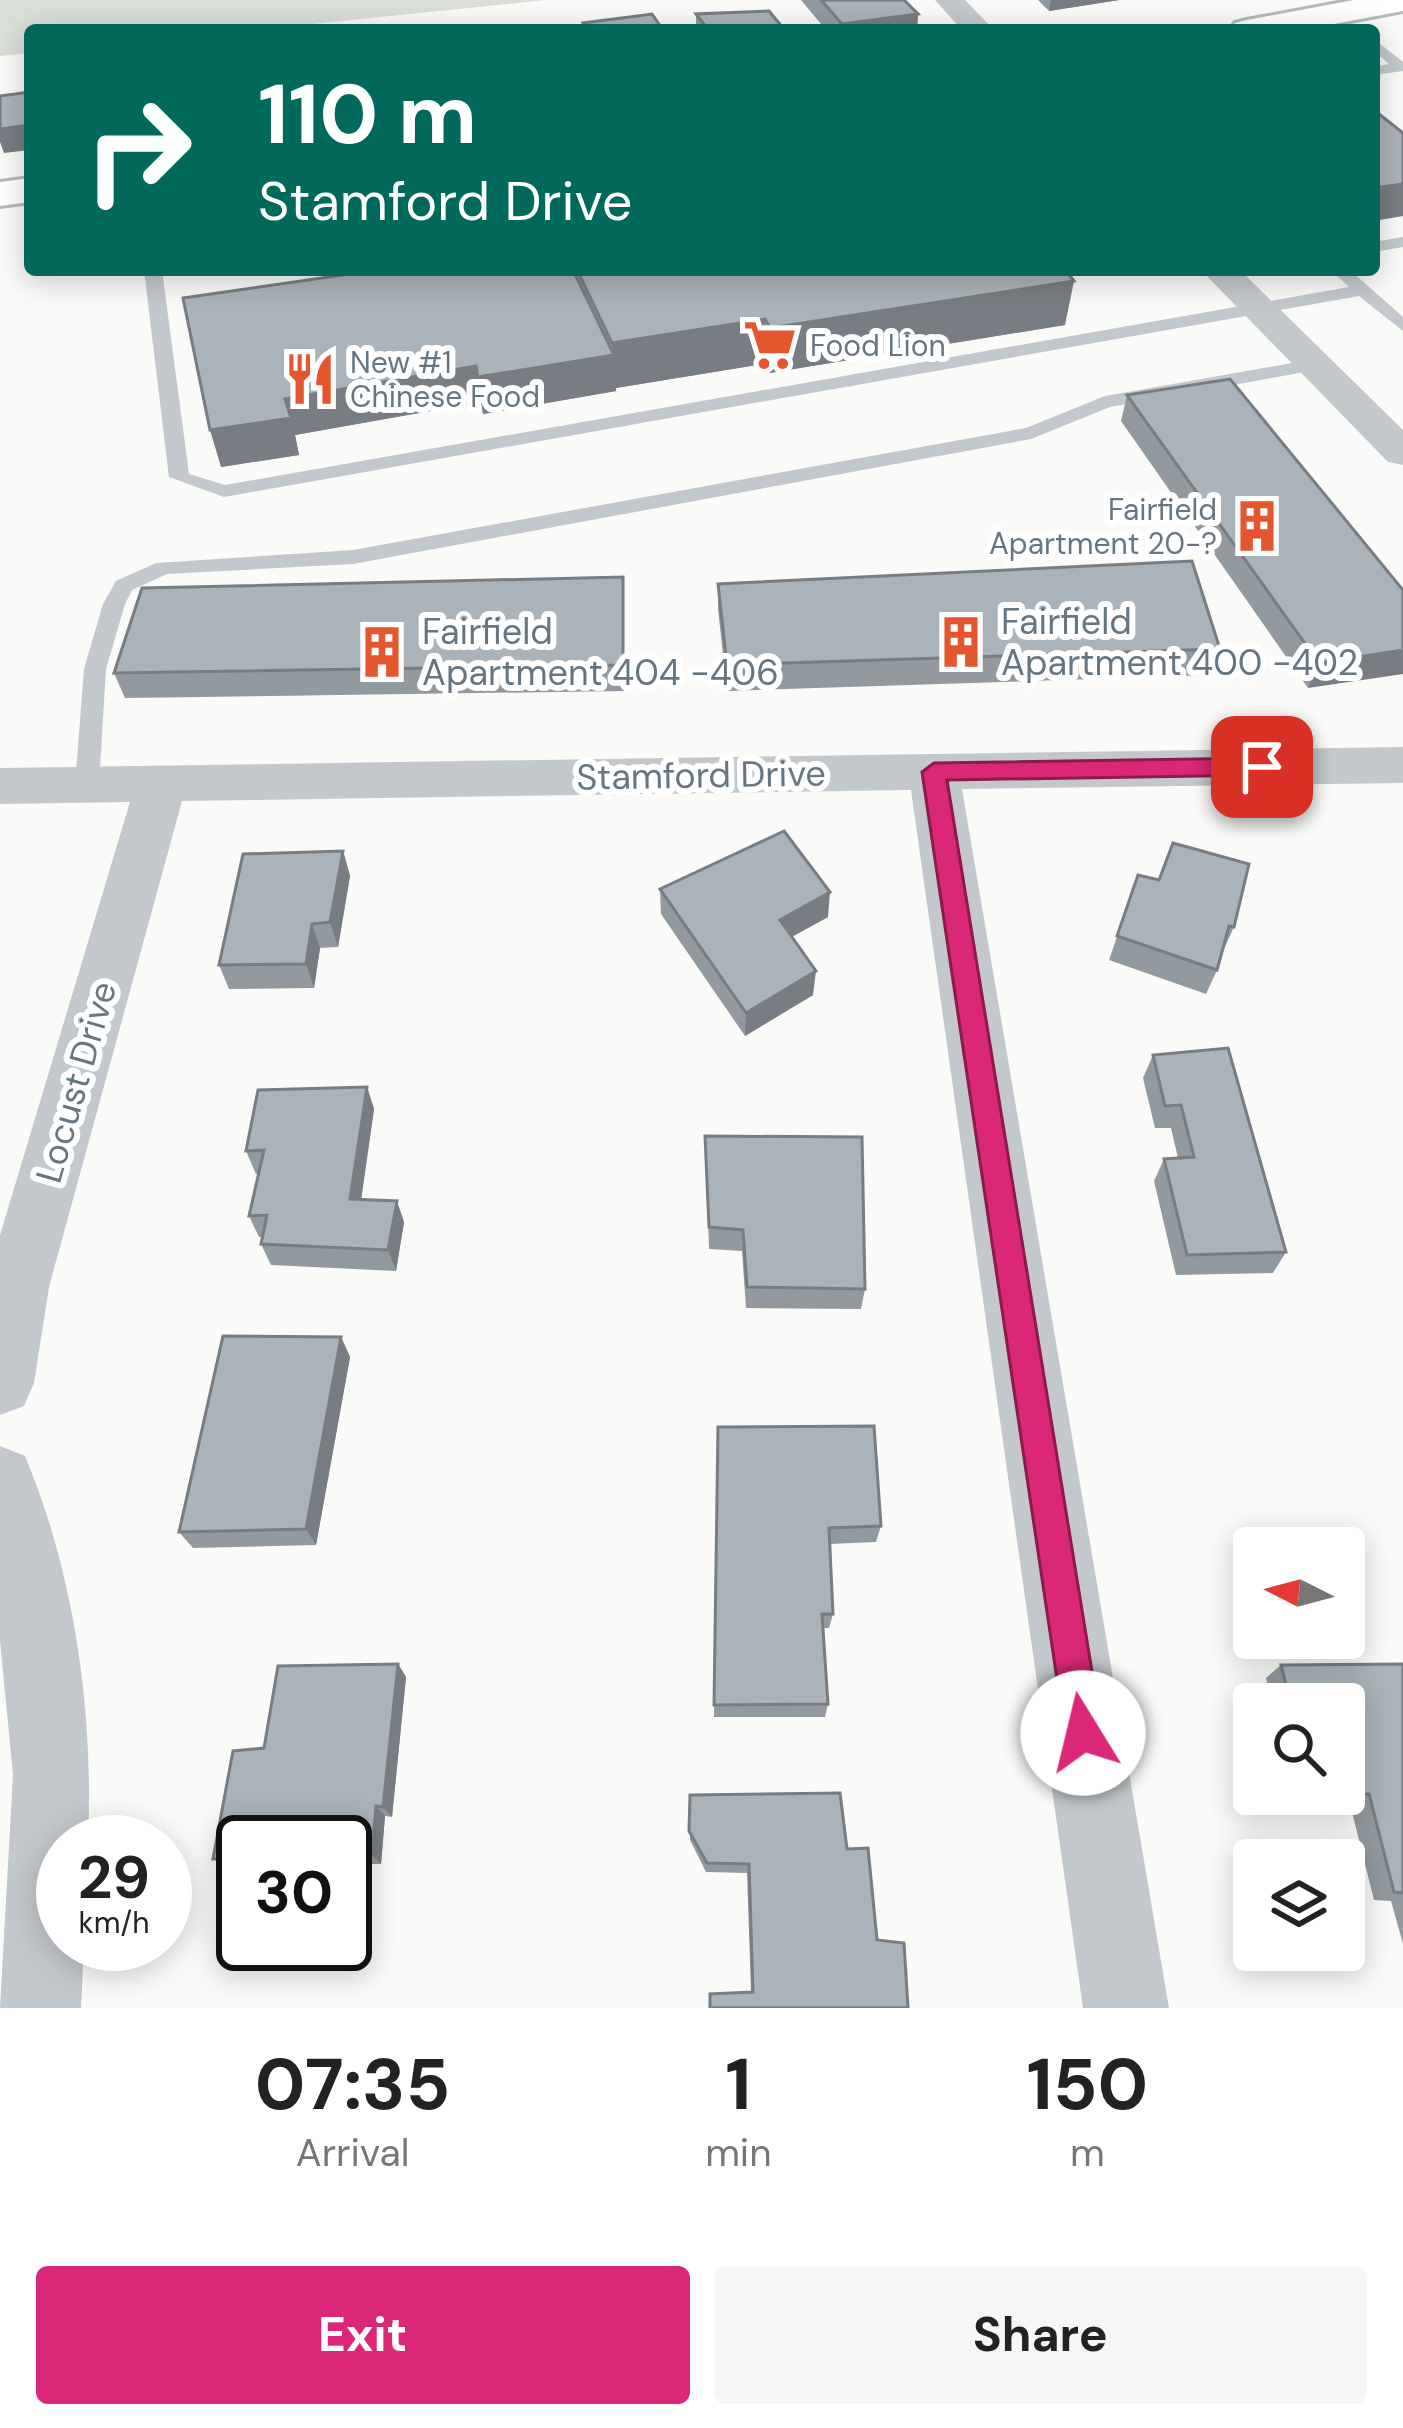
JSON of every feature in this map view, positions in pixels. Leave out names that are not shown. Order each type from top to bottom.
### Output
[{"type":"main road","points":[[1279,24],[1403,1]]},
{"type":"street","points":[[949,0],[973,24]]},
{"type":"street","points":[[1225,276],[1403,453]]},
{"type":"street","name":"Stamford Drive","points":[[0,786],[1403,765]]},
{"type":"street","points":[[934,772],[1126,2008]]},
{"type":"street","name":"Locust Drive","points":[[0,1383],[17,1287],[161,784]]},
{"type":"street","points":[[0,1481],[32,1589],[52,1775],[38,2008]]},
{"type":"lane","points":[[1380,49],[1400,67],[1380,70]]},
{"type":"lane","points":[[154,276],[179,477],[224,491],[270,487],[1362,290]]},
{"type":"lane","points":[[1347,276],[1403,326]]},
{"type":"lane","points":[[87,785],[95,669],[114,604],[124,586],[163,568],[353,557],[1031,434],[1105,402],[1315,365]]},
{"type":"shaded area","points":[[0,0],[546,0],[312,24],[24,24],[24,54],[0,56]]},
{"type":"building","points":[[821,0],[904,0],[918,14],[842,24]]},
{"type":"building","points":[[769,11],[780,24],[704,24],[696,14]]},
{"type":"building","points":[[652,14],[659,24],[584,24]]},
{"type":"building","points":[[24,93],[24,126],[0,129],[0,96]]},
{"type":"building","points":[[1380,115],[1403,133],[1403,184],[1380,187]]},
{"type":"building","points":[[335,276],[576,276],[614,355],[478,377],[476,366],[285,399],[291,418],[210,430],[183,298]]},
{"type":"building","points":[[580,276],[1070,276],[1074,281],[770,328],[765,319],[612,343]]},
{"type":"building","name":"Fairfield Apartment 20-?","points":[[1230,379],[1403,590],[1403,650],[1319,663],[1127,395]]},
{"type":"building","name":"Fairfield Apartment 400 -402","points":[[1192,561],[1220,649],[727,665],[718,584]]},
{"type":"building","name":"Fairfield Apartment 404 -406","points":[[623,577],[623,665],[114,673],[142,588]]},
{"type":"building","points":[[784,831],[830,892],[780,920],[816,971],[746,1013],[660,889]]},
{"type":"building","points":[[1173,843],[1249,864],[1234,927],[1229,926],[1217,970],[1117,936],[1138,875],[1159,880]]},
{"type":"building","points":[[343,851],[330,922],[312,924],[306,964],[219,965],[243,854]]},
{"type":"building","points":[[1228,1048],[1286,1252],[1187,1255],[1164,1159],[1194,1157],[1181,1105],[1165,1106],[1153,1055]]},
{"type":"building","points":[[367,1087],[350,1199],[397,1201],[388,1250],[261,1244],[267,1215],[249,1216],[264,1150],[246,1151],[258,1090]]},
{"type":"building","points":[[705,1136],[862,1137],[865,1289],[747,1287],[743,1230],[709,1227]]},
{"type":"building","points":[[223,1336],[341,1337],[306,1529],[179,1532]]},
{"type":"building","points":[[874,1426],[881,1526],[829,1528],[833,1614],[822,1614],[828,1704],[714,1705],[718,1427]]},
{"type":"building","points":[[398,1664],[383,1807],[376,1806],[372,1855],[372,1815],[221,1815],[233,1751],[264,1748],[278,1666]]},
{"type":"building","points":[[1403,1664],[1403,1893],[1394,1892],[1369,1794],[1365,1794],[1365,1683],[1286,1683],[1281,1665]]},
{"type":"building","points":[[840,1793],[847,1849],[868,1848],[877,1940],[904,1943],[908,2008],[710,2008],[710,1994],[753,1992],[749,1864],[707,1863],[689,1831],[690,1795]]},
{"type":"place","name":"Food Lion","points":[[770,345]]},
{"type":"place","name":"New #1 Chinese Food","points":[[310,379]]},
{"type":"place","name":"Fairfield Apartment 20-?","points":[[1257,526]]},
{"type":"place","name":"Fairfield Apartment 400 -402","points":[[961,642]]},
{"type":"place","name":"Fairfield Apartment 404 -406","points":[[382,652]]},
{"type":"route","points":[[1083,1733],[934,772],[1262,767]]}]
